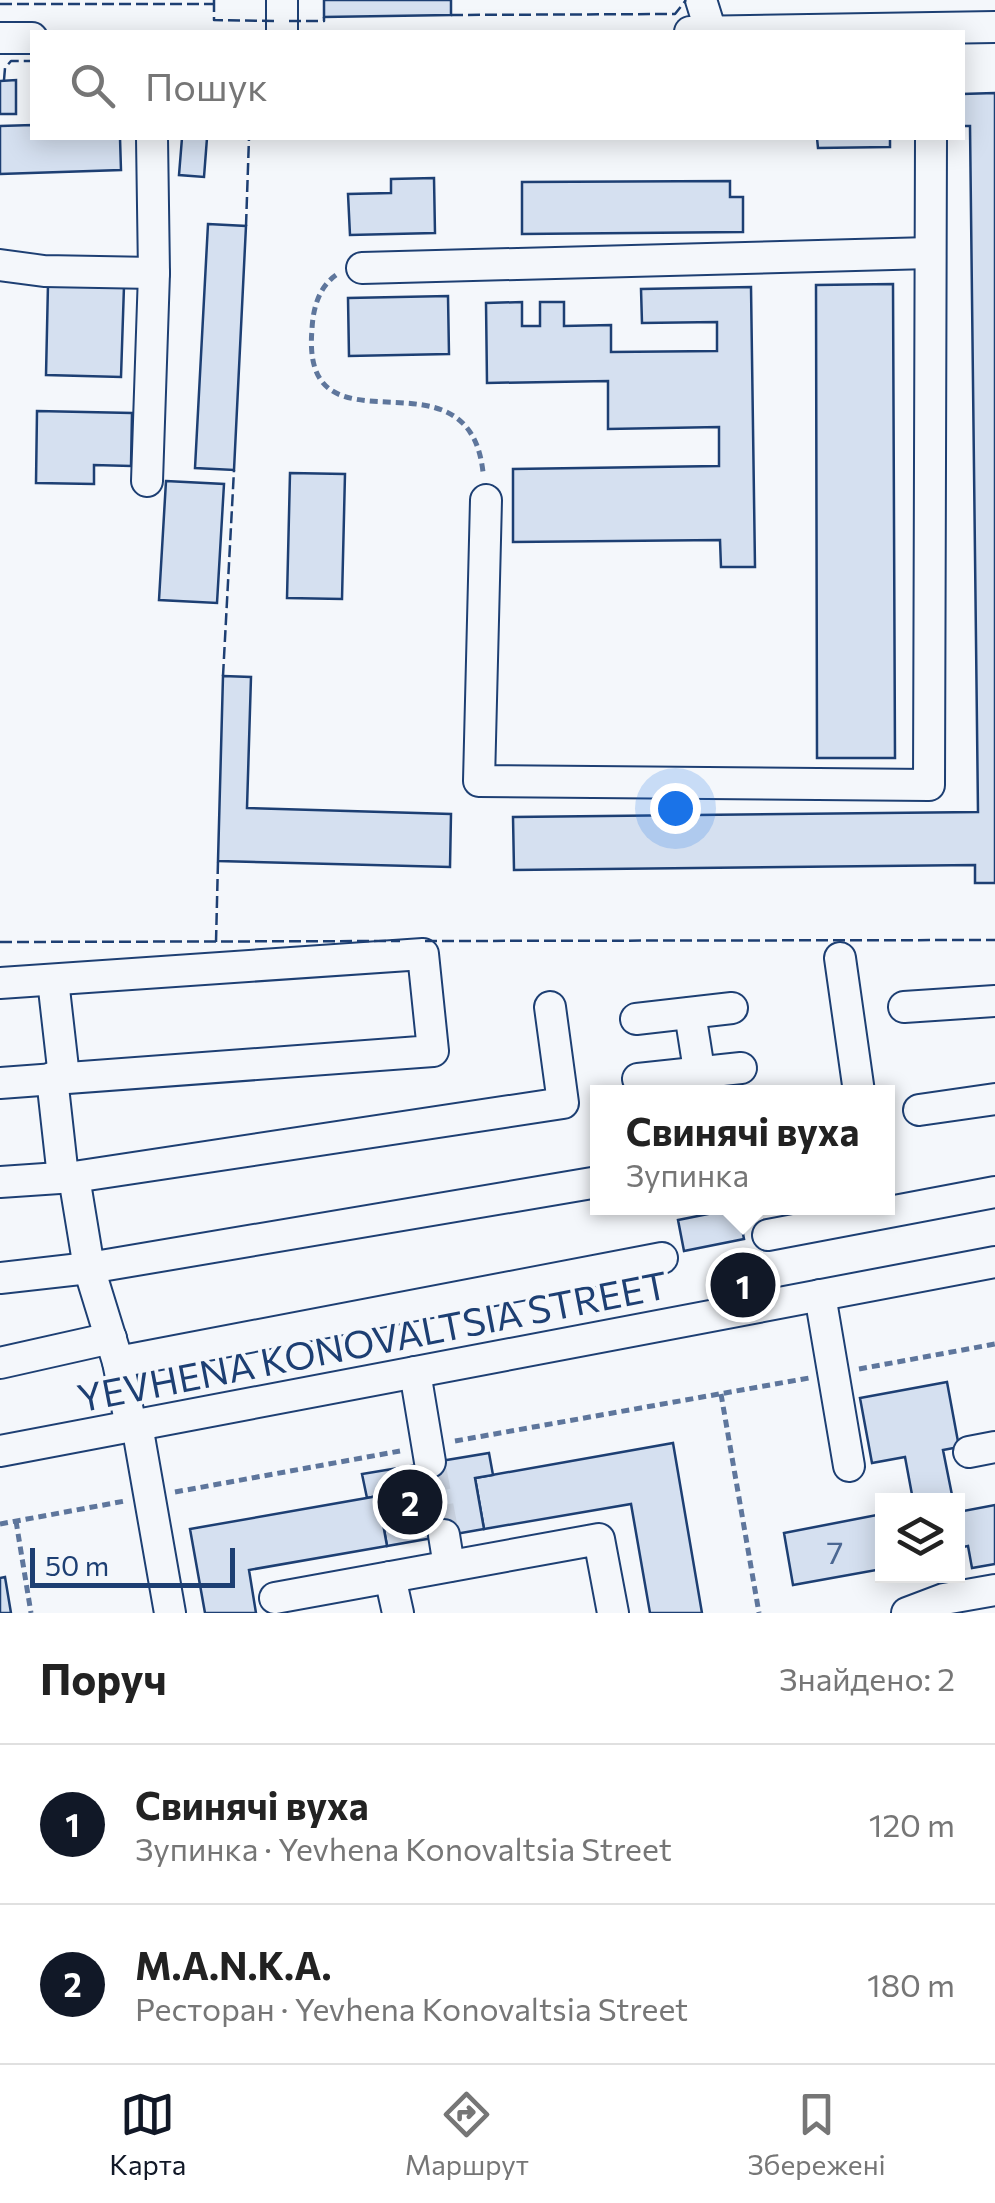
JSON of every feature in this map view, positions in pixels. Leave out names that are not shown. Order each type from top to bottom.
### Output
[{"type":"street","points":[[282,0],[282,30]]},
{"type":"street","points":[[701,0],[710,30]]},
{"type":"street","points":[[931,30],[995,28]]},
{"type":"street","points":[[0,38],[30,38]]},
{"type":"street","points":[[147,481],[154,273],[152,140]]},
{"type":"street","points":[[486,500],[479,781],[930,785],[930,140]]},
{"type":"street","points":[[362,268],[930,253]]},
{"type":"street","points":[[0,265],[44,271],[154,273]]},
{"type":"street","points":[[0,984],[423,954],[433,1051],[0,1083]]},
{"type":"street","points":[[840,958],[859,1085]]},
{"type":"street","points":[[53,980],[68,1177],[89,1268],[134,1426],[170,1613]]},
{"type":"street","points":[[904,1007],[995,1001]]},
{"type":"street","points":[[0,1182],[68,1177],[563,1103],[550,1007]]},
{"type":"street","points":[[636,1019],[732,1008]]},
{"type":"street","points":[[690,1014],[701,1083]]},
{"type":"street","points":[[638,1079],[701,1083],[741,1068]]},
{"type":"street","points":[[919,1110],[995,1099]]},
{"type":"street","points":[[0,1278],[89,1268],[590,1183]]},
{"type":"street","points":[[895,1208],[995,1192]]},
{"type":"street","points":[[768,1234],[857,1215]]},
{"type":"street","points":[[0,1362],[114,1350],[662,1258]]},
{"type":"street","name":"YEVHENA KONOVALTSIA STREET","points":[[0,1451],[995,1262]]},
{"type":"street","points":[[820,1296],[849,1466]]},
{"type":"street","points":[[415,1372],[429,1454]]},
{"type":"street","points":[[444,1535],[449,1566]]},
{"type":"street","points":[[276,1598],[599,1539],[613,1613]]},
{"type":"street","points":[[390,1577],[398,1613]]},
{"type":"street","points":[[907,1613],[944,1600],[995,1590]]},
{"type":"path","points":[[362,268],[342,270],[320,294],[311,331],[316,374],[327,389],[344,398],[414,402],[442,408],[461,419],[473,435],[483,464],[486,500]]},
{"type":"path","points":[[0,1524],[150,1496],[429,1454],[721,1394],[995,1344]]},
{"type":"path","points":[[721,1394],[760,1613]]},
{"type":"path","points":[[16,1521],[30,1613]]},
{"type":"building","points":[[324,0],[451,0],[451,15],[324,17]]},
{"type":"building","points":[[16,80],[16,114],[0,114],[0,81]]},
{"type":"building","points":[[995,93],[995,883],[975,883],[975,865],[514,870],[513,817],[978,812],[970,126],[965,126],[965,94]]},
{"type":"building","points":[[30,125],[30,140],[120,140],[121,170],[0,174],[0,126]]},
{"type":"building","points":[[182,140],[207,140],[204,177],[179,175]]},
{"type":"building","points":[[817,140],[890,140],[890,147],[818,148]]},
{"type":"building","points":[[434,178],[435,233],[350,235],[348,194],[391,193],[391,179]]},
{"type":"building","points":[[730,181],[730,197],[743,197],[743,232],[522,234],[522,182]]},
{"type":"building","points":[[208,224],[246,226],[234,470],[195,468]]},
{"type":"building","points":[[48,284],[124,286],[121,377],[46,375]]},
{"type":"building","points":[[893,284],[895,758],[817,758],[816,285]]},
{"type":"building","points":[[751,287],[755,567],[721,567],[720,540],[513,542],[513,469],[719,466],[719,427],[608,429],[608,381],[487,383],[486,303],[522,302],[522,326],[540,326],[540,302],[564,302],[564,326],[611,325],[611,352],[717,351],[717,322],[642,323],[641,289]]},
{"type":"building","points":[[448,296],[449,354],[349,356],[348,298]]},
{"type":"building","points":[[37,411],[132,413],[131,466],[94,465],[94,484],[36,483]]},
{"type":"building","points":[[290,473],[345,474],[342,599],[287,598]]},
{"type":"building","points":[[166,481],[224,484],[217,603],[159,600]]},
{"type":"building","points":[[223,676],[251,677],[247,808],[451,814],[450,867],[218,861]]},
{"type":"building","points":[[739,1215],[744,1239],[684,1251],[678,1220]]},
{"type":"building","points":[[947,1382],[959,1447],[943,1450],[952,1493],[912,1493],[905,1457],[872,1463],[860,1398]]},
{"type":"building","points":[[673,1443],[702,1613],[650,1613],[631,1504],[484,1529],[475,1478]]},
{"type":"building","points":[[489,1453],[493,1475],[475,1478],[484,1529],[387,1546],[378,1496],[367,1498],[362,1474]]},
{"type":"building","points":[[378,1496],[387,1546],[249,1570],[256,1613],[205,1613],[190,1529]]},
{"type":"building","points":[[995,1505],[995,1564],[972,1568],[968,1546],[965,1547],[965,1511]]},
{"type":"building","points":[[875,1515],[875,1570],[793,1585],[784,1533]]},
{"type":"building","points":[[5,1577],[11,1613],[0,1613],[0,1578]]},
{"type":"tunnel","points":[[430,1462],[444,1535]]},
{"type":"fence","points":[[214,0],[214,20],[274,21]]},
{"type":"fence","points":[[451,15],[675,14],[686,0]]},
{"type":"fence","points":[[0,4],[214,4]]},
{"type":"fence","points":[[289,21],[324,21],[324,17]]},
{"type":"fence","points":[[4,80],[5,68],[11,61],[30,61]]},
{"type":"fence","points":[[246,226],[249,140]]},
{"type":"fence","points":[[223,676],[234,470]]},
{"type":"fence","points":[[216,942],[218,861]]},
{"type":"fence","points":[[425,941],[995,940]]},
{"type":"fence","points":[[0,942],[400,941]]},
{"type":"place","name":"Свинячі вуха","points":[[743,1285]]},
{"type":"place","name":"M.A.N.K.A.","points":[[410,1502]]}]
